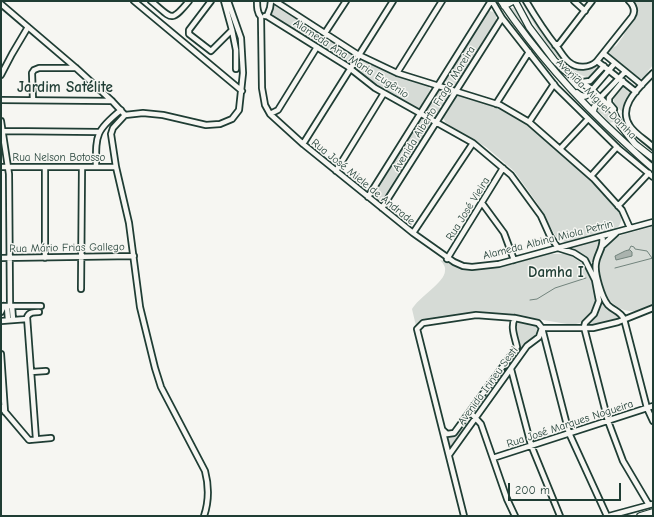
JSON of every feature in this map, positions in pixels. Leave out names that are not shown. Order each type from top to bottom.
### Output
[{"type":"street","points":[[134,1],[242,91]]},
{"type":"street","points":[[151,1],[171,16],[177,15],[189,1]]},
{"type":"street","points":[[212,1],[189,30],[189,34],[212,52],[232,30]]},
{"type":"street","points":[[224,1],[236,50],[236,69]]},
{"type":"street","points":[[204,516],[208,493],[206,471],[161,387],[140,307],[129,223],[116,167],[111,134],[113,128],[125,115],[143,113],[164,115],[206,125],[220,124],[232,119],[239,110],[243,73],[240,38],[228,1]]},
{"type":"street","points":[[257,1],[257,10],[259,15],[262,17],[262,88],[265,105],[270,114],[278,110],[317,47]]},
{"type":"street","points":[[262,17],[267,16],[271,1]]},
{"type":"street","name":"Alameda Ana Maria Eugênio","points":[[275,1],[359,55],[397,73],[496,104],[529,122],[591,176],[622,210],[630,228]]},
{"type":"street","points":[[325,33],[346,1]]},
{"type":"street","points":[[303,144],[393,1]]},
{"type":"street","points":[[397,73],[442,1]]},
{"type":"street","points":[[491,1],[502,18],[554,84],[617,147],[651,175],[618,206]]},
{"type":"street","name":"Avenida Alberto Fraga Moreira","points":[[368,197],[491,1]]},
{"type":"street","name":"Avenida Miguel Damha","points":[[501,1],[538,51],[569,88],[606,126],[653,168]]},
{"type":"street","points":[[504,6],[514,1]]},
{"type":"street","name":"Avenida Miguel Damha","points":[[514,1],[529,27],[559,66],[592,90],[613,111],[618,122],[634,144],[653,158]]},
{"type":"street","points":[[526,1],[540,26],[568,62],[577,66],[586,67],[596,62],[604,54],[632,17],[635,11],[630,1]]},
{"type":"street","points":[[574,1],[584,11]]},
{"type":"street","points":[[555,45],[559,44],[592,1]]},
{"type":"street","points":[[1,4],[76,68],[125,115]]},
{"type":"street","name":"Alameda Ana Maria Eugênio","points":[[267,16],[317,47],[375,88],[473,143],[512,175],[541,216],[550,236],[558,248]]},
{"type":"street","name":"Avenida Alberto Fraga Moreira","points":[[382,208],[502,18]]},
{"type":"street","points":[[1,75],[28,27]]},
{"type":"street","points":[[496,104],[529,52]]},
{"type":"street","points":[[604,54],[642,85]]},
{"type":"street","points":[[596,62],[604,66],[636,92]]},
{"type":"street","points":[[576,78],[572,78],[569,88],[583,97],[587,96],[615,63]]},
{"type":"street","points":[[582,82],[591,80],[604,66]]},
{"type":"street","points":[[33,100],[32,78],[34,70],[39,68],[76,68]]},
{"type":"street","points":[[606,126],[613,126],[618,122],[618,115],[609,100],[625,72]]},
{"type":"street","points":[[652,145],[630,127],[625,111],[628,102],[653,72]]},
{"type":"street","points":[[593,112],[605,91],[621,80]]},
{"type":"street","points":[[529,122],[554,84]]},
{"type":"street","points":[[336,171],[384,93]]},
{"type":"street","points":[[1,100],[112,101]]},
{"type":"street","points":[[96,167],[96,140],[99,132],[121,110]]},
{"type":"street","name":"Rua José Miele de Andrade","points":[[270,114],[303,144],[447,259]]},
{"type":"street","points":[[560,149],[588,119]]},
{"type":"street","points":[[1,121],[8,167],[10,258],[7,306],[11,320]]},
{"type":"street","points":[[3,131],[99,132]]},
{"type":"street","points":[[413,233],[473,143]]},
{"type":"street","points":[[591,176],[617,147]]},
{"type":"street","name":"Rua Nelson Botosso","points":[[1,167],[116,167]]},
{"type":"street","points":[[45,167],[45,258]]},
{"type":"street","points":[[81,289],[82,167]]},
{"type":"street","name":"Rua José Vieira","points":[[447,259],[503,168]]},
{"type":"street","points":[[482,202],[504,234],[514,260]]},
{"type":"street","name":"Alameda Albina Miola Petrin","points":[[447,259],[463,266],[472,267],[499,264],[653,222]]},
{"type":"street","points":[[601,246],[617,232]]},
{"type":"street","points":[[602,236],[603,242],[596,263],[602,294],[604,300],[619,312],[624,319],[647,408],[653,421]]},
{"type":"street","points":[[464,516],[417,329],[423,323],[476,315],[516,318],[538,323],[542,328],[569,433],[608,516],[651,504],[623,461],[608,421],[584,327],[585,323],[594,314],[599,301],[595,280],[584,260],[574,254],[558,248]]},
{"type":"street","name":"Rua Mário Frias Gallego","points":[[1,258],[81,258],[134,256]]},
{"type":"street","points":[[1,312],[7,306],[41,306]]},
{"type":"street","points":[[542,328],[593,328],[624,319],[653,308]]},
{"type":"street","points":[[36,440],[27,319],[30,313],[39,312]]},
{"type":"street","name":"Avenida Irineu Sesti","points":[[442,430],[447,434],[454,433],[517,347],[513,329],[513,322],[516,318]]},
{"type":"street","points":[[1,321],[27,319]]},
{"type":"street","name":"Avenida Irineu Sesti","points":[[449,455],[527,346],[539,336],[542,328]]},
{"type":"street","points":[[1,354],[5,412]]},
{"type":"street","points":[[511,369],[531,445],[560,516]]},
{"type":"street","points":[[31,372],[46,371]]},
{"type":"street","name":"Rua José Marques Nogueira","points":[[493,458],[653,406]]},
{"type":"street","points":[[1,407],[29,440],[51,438]]},
{"type":"street","points":[[470,412],[481,424],[507,499],[515,516]]},
{"type":"street","points":[[640,516],[653,512]]},
{"type":"shaded area","points":[[521,1],[525,1],[568,63],[589,68],[598,66],[589,78],[577,73],[557,57],[541,35]]},
{"type":"shaded area","points":[[634,1],[653,1],[653,65],[644,79],[639,78],[612,57],[609,52],[611,48],[616,46],[636,15],[637,7]]},
{"type":"shaded area","points":[[275,3],[351,53],[356,57],[353,62],[349,64],[273,18],[272,13]]},
{"type":"shaded area","points":[[510,8],[514,8],[534,42],[509,9]]},
{"type":"shaded area","points":[[486,12],[494,12],[496,15],[496,21],[457,85],[452,87],[447,85],[445,77]]},
{"type":"shaded area","points":[[540,50],[560,70],[569,76],[567,80],[562,78]]},
{"type":"shaded area","points":[[364,60],[395,75],[428,85],[430,90],[420,108],[416,108],[376,85],[357,71],[358,64]]},
{"type":"shaded area","points":[[624,85],[627,87],[624,89],[628,92],[630,90],[633,92],[625,105],[625,118],[653,149],[653,153],[630,132],[624,121],[622,112],[614,103],[613,97]]},
{"type":"shaded area","points":[[439,90],[446,91],[448,97],[438,114],[434,117],[428,115],[426,110],[436,92]]},
{"type":"shaded area","points":[[460,95],[500,107],[533,128],[592,180],[617,207],[622,215],[619,226],[614,230],[566,243],[556,237],[537,203],[514,171],[486,147],[446,123],[443,118],[454,97]]},
{"type":"shaded area","points":[[600,102],[609,111],[613,122],[609,123],[603,115],[598,112],[597,107]]},
{"type":"shaded area","points":[[420,120],[428,120],[431,124],[429,129],[386,199],[379,201],[375,199],[373,192]]},
{"type":"shaded area","points":[[653,226],[653,304],[636,311],[624,310],[613,304],[606,294],[601,282],[599,270],[601,257],[606,246],[615,238]]},
{"type":"shaded area","points":[[600,240],[601,243],[591,263],[573,250],[574,247]]},
{"type":"shaded area","points":[[630,250],[632,252],[632,256],[616,260],[615,256]]},
{"type":"shaded area","points":[[548,254],[564,254],[571,256],[586,266],[589,271],[596,300],[592,311],[582,322],[573,325],[507,314],[476,313],[439,317],[420,321],[416,326],[412,309],[441,280],[444,275],[445,268],[440,260],[471,269],[506,266]]},
{"type":"shaded area","points":[[600,303],[619,315],[620,319],[591,327],[588,323]]},
{"type":"shaded area","points":[[520,321],[535,324],[537,329],[536,336],[528,341],[521,349],[478,412],[476,410],[519,348],[516,327]]},
{"type":"shaded area","points":[[470,417],[472,417],[471,420],[449,448],[446,436],[457,433]]},
{"type":"waterway","points":[[629,250],[631,246],[635,249],[647,251],[652,258]]},
{"type":"waterway","points":[[615,268],[653,258]]},
{"type":"waterway","points":[[530,300],[537,299],[555,288],[586,278]]},
{"type":"district","name":"Jardim Satélite","points":[[65,88]]},
{"type":"district","name":"Damha I","points":[[556,273]]}]
